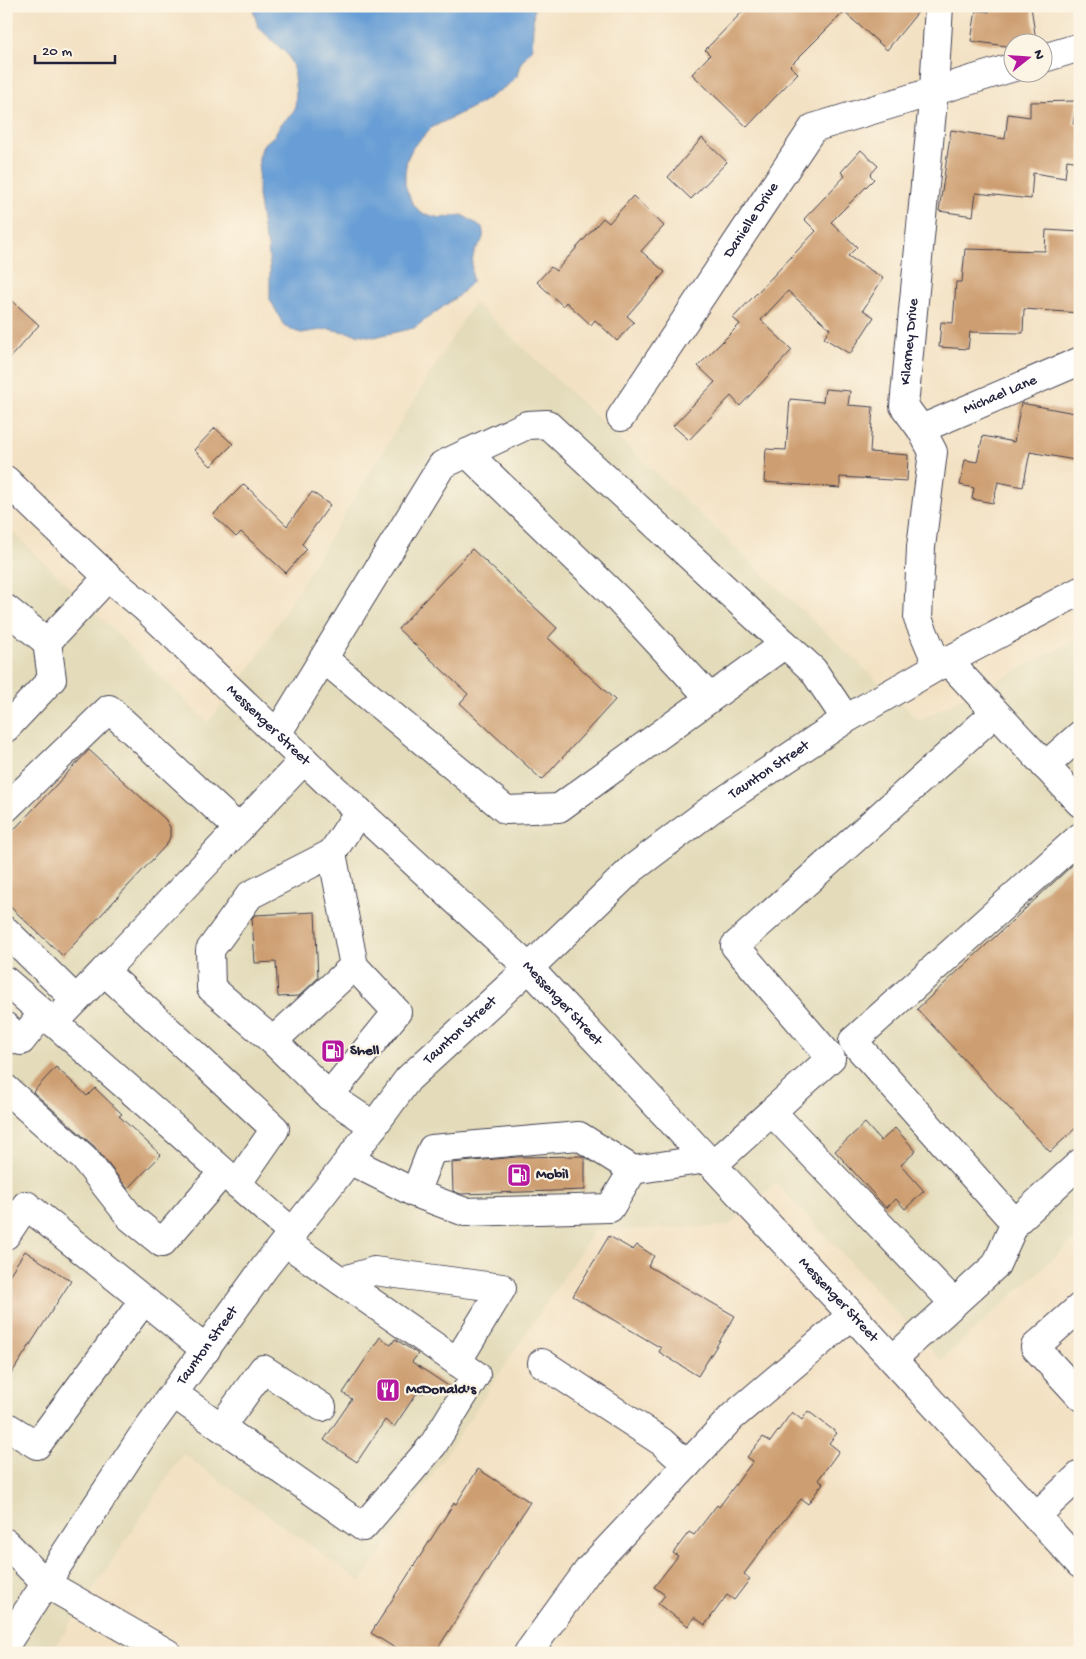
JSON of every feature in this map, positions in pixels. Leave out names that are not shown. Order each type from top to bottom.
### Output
[{"type":"main road","name":"Kilarney Drive","points":[[939,6],[934,90],[904,406],[922,429],[933,452],[921,547],[918,619],[943,664]]},
{"type":"main road","points":[[1054,55],[1080,47]]},
{"type":"main road","name":"Danielle Drive","points":[[621,418],[813,128],[1004,69]]},
{"type":"main road","name":"Michael Lane","points":[[922,429],[1080,361]]},
{"type":"main road","points":[[278,734],[442,465],[527,425],[547,424],[813,670],[846,719]]},
{"type":"main road","points":[[467,453],[619,600],[710,698]]},
{"type":"main road","name":"Messenger Street","points":[[6,480],[42,516],[108,577],[144,607],[304,760],[530,968],[852,1314],[1080,1564]]},
{"type":"main road","points":[[47,642],[108,577]]},
{"type":"main road","name":"Taunton Street","points":[[7,1640],[141,1438],[265,1267],[349,1160],[408,1079],[530,968],[632,869],[714,808],[846,719],[943,664],[1080,591]]},
{"type":"main road","points":[[6,609],[47,642],[52,679],[6,728]]},
{"type":"main road","points":[[324,658],[506,810],[559,808],[785,644]]},
{"type":"main road","points":[[943,664],[996,712],[1080,804]]},
{"type":"main road","points":[[6,808],[109,709],[239,829]]},
{"type":"main road","points":[[831,1058],[735,946],[996,712]]},
{"type":"main road","points":[[1045,766],[1080,735]]},
{"type":"main road","points":[[6,1027],[21,1040],[76,1000],[304,760]]},
{"type":"main road","points":[[359,811],[332,853],[250,895],[210,950],[211,988],[273,1041],[329,1096],[374,1126]]},
{"type":"main road","points":[[416,1193],[432,1149],[579,1136],[633,1170],[710,1162],[772,1112],[831,1058],[853,1042],[1080,836]]},
{"type":"main road","points":[[329,1096],[397,1012],[354,966],[332,853]]},
{"type":"main road","points":[[6,931],[76,1000]]},
{"type":"main road","points":[[273,1041],[354,966]]},
{"type":"main road","points":[[6,1089],[84,1158],[131,1218],[162,1243],[230,1178],[275,1129],[104,971]]},
{"type":"main road","points":[[6,981],[230,1178],[289,1237],[341,1281],[476,1375],[433,1445],[363,1527],[174,1394]]},
{"type":"main road","points":[[853,1042],[1015,1223]]},
{"type":"main road","points":[[772,1112],[954,1303]]},
{"type":"main road","points":[[349,1160],[416,1193],[466,1212],[610,1208],[633,1170]]},
{"type":"main road","points":[[893,1359],[996,1264],[1015,1223],[1080,1162]]},
{"type":"main road","points":[[6,1235],[26,1205],[206,1350]]},
{"type":"main road","points":[[341,1281],[374,1271],[502,1288],[457,1362]]},
{"type":"main road","points":[[6,1426],[37,1445],[144,1300]]},
{"type":"main road","points":[[1080,1306],[1035,1347],[1080,1396]]},
{"type":"main road","points":[[528,1653],[589,1569],[732,1417],[852,1314]]},
{"type":"main road","points":[[542,1363],[662,1442],[687,1465]]},
{"type":"main road","points":[[221,1427],[263,1369],[322,1407]]},
{"type":"main road","points":[[1036,1516],[1080,1475]]},
{"type":"main road","points":[[6,1544],[45,1583],[129,1644],[168,1653]]},
{"type":"shaded area","points":[[474,302],[919,720],[1080,638],[1080,1234],[941,1360],[776,1183],[728,1226],[594,1231],[361,1582],[183,1454],[51,1653],[6,1653],[6,525],[208,723],[253,664]]},
{"type":"water","points":[[252,6],[534,6],[532,48],[520,64],[517,76],[508,85],[479,104],[431,128],[413,147],[407,159],[405,185],[412,203],[421,213],[440,218],[462,215],[482,227],[483,233],[482,241],[474,252],[472,282],[458,296],[414,328],[374,337],[328,329],[301,333],[289,329],[283,324],[270,299],[268,246],[264,234],[258,195],[259,158],[263,145],[274,136],[281,124],[295,109],[296,94],[293,67],[288,55],[258,27]]},
{"type":"building","points":[[748,6],[923,6],[887,50],[844,12],[790,66],[798,73],[747,127],[692,74],[710,55],[705,50]]},
{"type":"building","points":[[990,6],[1031,6],[1035,32],[1004,32],[1004,46],[971,41],[976,10],[989,12]]},
{"type":"building","points":[[1077,101],[1073,124],[1080,125],[1080,162],[1067,160],[1065,178],[1033,173],[1031,199],[976,193],[973,216],[939,211],[951,130],[1005,139],[1008,114],[1030,117],[1030,102]]},
{"type":"building","points":[[702,138],[727,162],[691,199],[668,177]]},
{"type":"building","points":[[861,150],[878,166],[870,175],[874,179],[831,222],[857,247],[848,256],[883,278],[863,310],[874,317],[850,354],[824,338],[830,329],[788,291],[761,320],[792,350],[740,406],[731,396],[689,440],[673,426],[715,382],[698,366],[740,324],[733,318],[816,231],[804,219],[845,176],[841,172]]},
{"type":"building","points":[[633,196],[664,226],[641,251],[665,272],[627,316],[634,322],[617,341],[595,320],[591,325],[566,302],[563,306],[537,282],[551,267],[556,271],[603,218],[609,223]]},
{"type":"building","points":[[1046,230],[1080,232],[1080,313],[1024,309],[1023,333],[970,332],[968,349],[939,347],[941,322],[953,323],[956,282],[962,282],[965,249],[1045,251]]},
{"type":"building","points":[[6,295],[39,325],[6,362]]},
{"type":"building","points":[[825,389],[850,391],[848,405],[873,407],[870,452],[908,455],[907,481],[840,477],[840,488],[764,482],[766,449],[786,450],[790,399],[823,402]]},
{"type":"building","points":[[1021,403],[1080,414],[1080,461],[1030,452],[1023,487],[998,482],[993,503],[972,499],[974,488],[960,485],[965,460],[977,462],[983,436],[1014,442]]},
{"type":"building","points":[[215,428],[233,444],[211,466],[194,450]]},
{"type":"building","points":[[244,484],[287,526],[312,492],[330,505],[302,544],[307,549],[286,573],[241,532],[236,537],[213,515]]},
{"type":"building","points":[[472,549],[557,628],[548,638],[615,700],[542,780],[460,703],[468,694],[398,629]]},
{"type":"building","points":[[89,750],[165,819],[170,827],[170,837],[167,844],[63,956],[6,903],[6,838]]},
{"type":"building","points":[[1080,858],[1080,1124],[1050,1152],[917,1009]]},
{"type":"building","points":[[315,912],[318,978],[299,996],[278,997],[276,962],[255,963],[252,918],[255,915]]},
{"type":"building","points":[[56,1067],[87,1096],[95,1088],[122,1114],[119,1116],[161,1155],[128,1189],[94,1146],[33,1092]]},
{"type":"building","points":[[865,1123],[881,1141],[895,1128],[916,1151],[901,1165],[924,1191],[905,1209],[896,1199],[886,1208],[835,1151]]},
{"type":"building","name":"Mobil","points":[[581,1156],[585,1158],[585,1190],[461,1194],[453,1191],[452,1163],[517,1157]]},
{"type":"building","points":[[609,1236],[633,1250],[637,1245],[654,1256],[648,1266],[735,1316],[698,1376],[659,1352],[661,1348],[573,1296]]},
{"type":"building","points":[[25,1251],[71,1281],[6,1382],[6,1280]]},
{"type":"building","points":[[380,1337],[391,1345],[395,1339],[418,1354],[412,1362],[450,1387],[416,1394],[394,1427],[385,1420],[357,1462],[324,1440],[352,1399],[343,1393]]},
{"type":"building","points":[[808,1411],[837,1433],[829,1443],[839,1451],[818,1480],[823,1483],[808,1504],[801,1499],[778,1528],[744,1574],[750,1579],[734,1600],[727,1595],[705,1625],[694,1617],[688,1626],[658,1604],[665,1595],[654,1587],[678,1556],[673,1553],[689,1532],[694,1535],[717,1505],[719,1507],[753,1461],[747,1457],[763,1437],[770,1442],[792,1412],[802,1420]]},
{"type":"building","points":[[478,1469],[530,1502],[435,1653],[403,1653],[371,1633],[454,1503],[456,1504]]},
{"type":"place","name":"Shell","points":[[333,1051]]},
{"type":"place","name":"Mobil","points":[[519,1175]]},
{"type":"place","name":"McDonald's","points":[[388,1390]]}]
